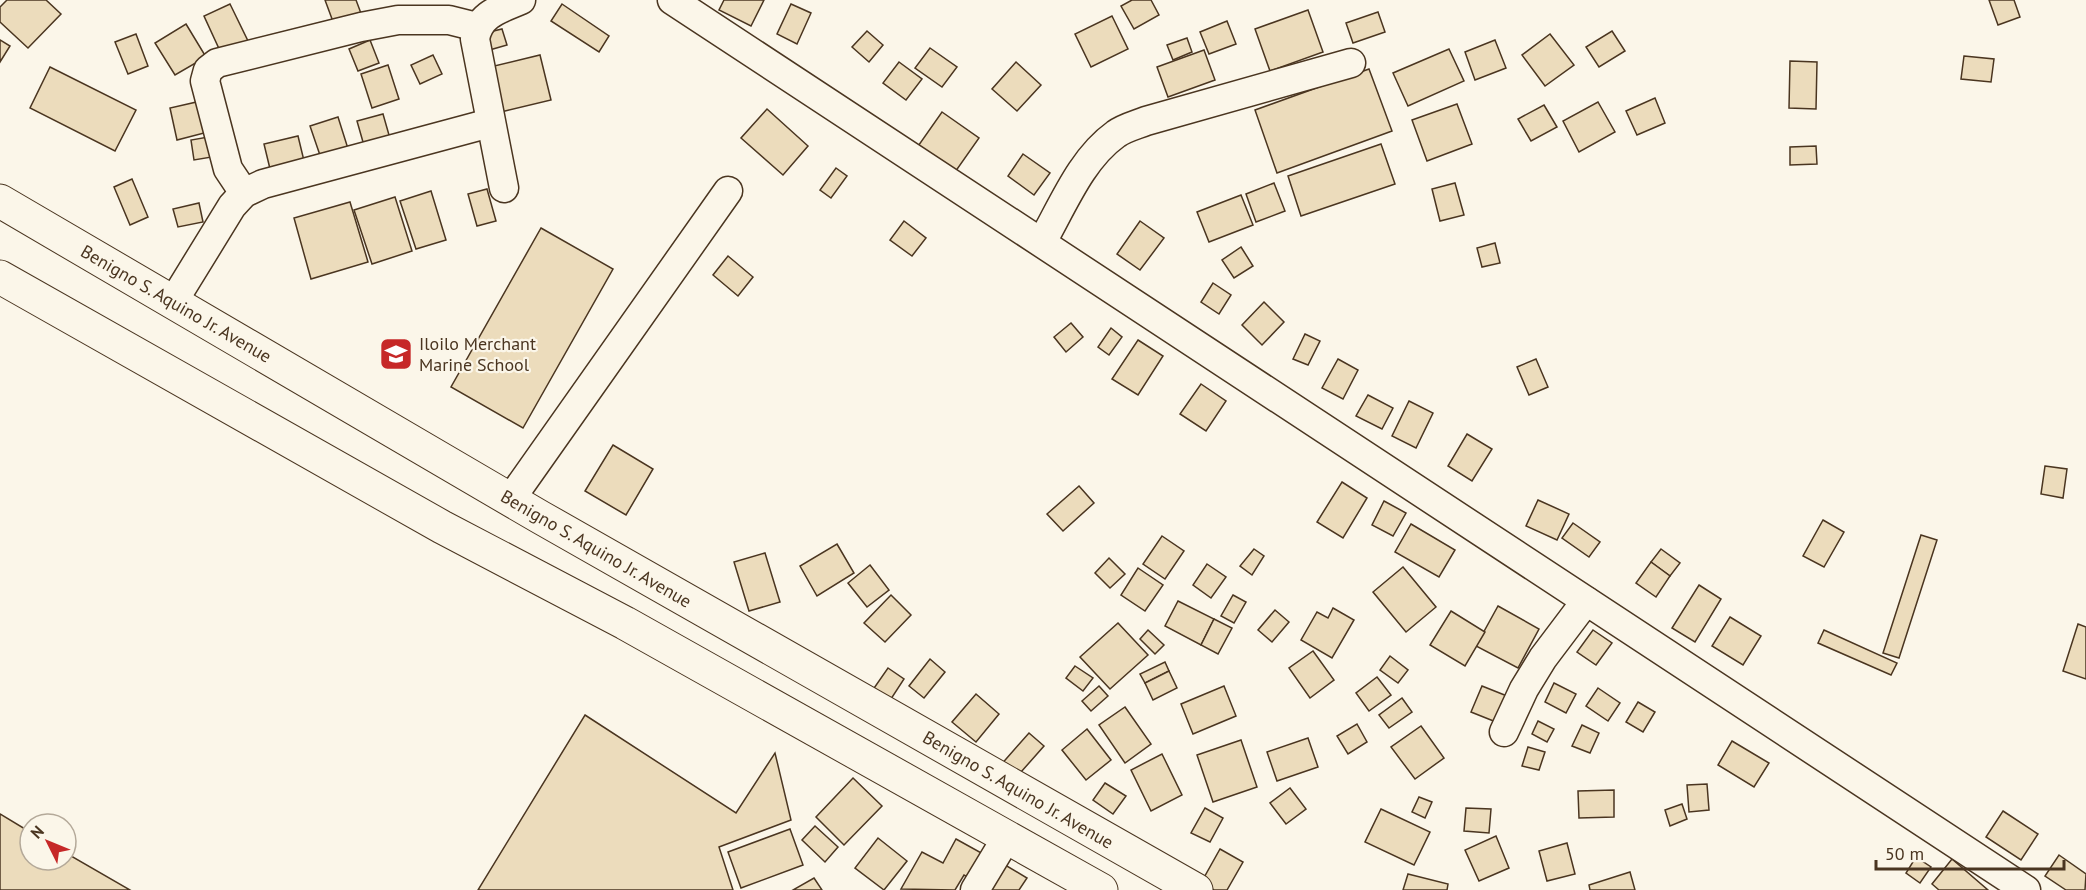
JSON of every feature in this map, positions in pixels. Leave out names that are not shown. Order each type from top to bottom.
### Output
[{"type":"main road","name":"Benigno S. Aquino Jr. Avenue","points":[[0,201],[510,500],[1196,890]]},
{"type":"main road","points":[[0,277],[442,527],[625,623],[1101,890]]},
{"type":"street","points":[[504,188],[476,50],[477,27],[491,13],[521,0]]},
{"type":"street","points":[[672,0],[2026,890]]},
{"type":"street","points":[[244,194],[228,170],[205,81],[208,70],[217,63],[398,20],[449,20],[477,27]]},
{"type":"street","points":[[1042,242],[1097,150],[1118,132],[1146,120],[1351,63]]},
{"type":"street","points":[[172,302],[232,206],[244,194],[263,184],[490,123]]},
{"type":"street","points":[[510,500],[728,191]]},
{"type":"street","points":[[1504,732],[1524,689],[1543,658],[1586,601]]},
{"type":"street","points":[[975,890],[1007,837]]},
{"type":"building","points":[[7,0],[46,0],[61,14],[28,48],[0,22],[0,7]]},
{"type":"building","points":[[325,0],[356,0],[362,16],[335,27]]},
{"type":"building","points":[[724,0],[764,0],[751,26],[719,10]]},
{"type":"building","points":[[1132,0],[1151,0],[1159,15],[1134,29],[1121,6]]},
{"type":"building","points":[[1989,0],[2014,0],[2020,17],[1998,25]]},
{"type":"building","points":[[230,4],[248,41],[221,53],[204,16]]},
{"type":"building","points":[[562,4],[609,36],[599,52],[551,21]]},
{"type":"building","points":[[791,4],[811,13],[797,44],[777,34]]},
{"type":"building","points":[[1308,10],[1323,52],[1270,71],[1255,29]]},
{"type":"building","points":[[1378,12],[1385,32],[1353,43],[1346,23]]},
{"type":"building","points":[[1112,16],[1128,49],[1091,67],[1075,34]]},
{"type":"building","points":[[1227,21],[1236,44],[1209,54],[1200,32]]},
{"type":"building","points":[[186,24],[206,57],[175,75],[155,43]]},
{"type":"building","points":[[502,29],[507,45],[486,51],[481,34]]},
{"type":"building","points":[[867,31],[883,45],[869,62],[852,47]]},
{"type":"building","points":[[1612,31],[1625,51],[1599,67],[1586,47]]},
{"type":"building","points":[[136,34],[148,66],[128,74],[115,42]]},
{"type":"building","points":[[1550,34],[1574,65],[1545,86],[1522,55]]},
{"type":"building","points":[[1187,38],[1192,52],[1173,60],[1167,45]]},
{"type":"building","points":[[0,40],[10,46],[0,62]]},
{"type":"building","points":[[370,40],[379,63],[358,71],[349,49]]},
{"type":"building","points":[[1495,40],[1506,68],[1475,80],[1465,52]]},
{"type":"building","points":[[930,48],[957,67],[942,87],[915,68]]},
{"type":"building","points":[[1449,49],[1464,81],[1408,106],[1393,73]]},
{"type":"building","points":[[1204,50],[1215,80],[1168,97],[1157,67]]},
{"type":"building","points":[[433,55],[442,74],[420,84],[411,65]]},
{"type":"building","points":[[540,55],[551,100],[501,112],[490,67]]},
{"type":"building","points":[[1964,56],[1994,59],[1991,82],[1961,79]]},
{"type":"building","points":[[1790,61],[1817,62],[1816,109],[1789,108]]},
{"type":"building","points":[[899,62],[922,79],[906,100],[883,83]]},
{"type":"building","points":[[1016,62],[1041,85],[1017,111],[992,89]]},
{"type":"building","points":[[388,65],[399,99],[372,108],[361,74]]},
{"type":"building","points":[[50,67],[136,110],[115,151],[30,108]]},
{"type":"building","points":[[1369,69],[1392,131],[1277,173],[1255,110]]},
{"type":"building","points":[[1655,98],[1665,123],[1637,135],[1626,111]]},
{"type":"building","points":[[201,101],[208,132],[177,140],[170,108]]},
{"type":"building","points":[[1598,102],[1615,132],[1579,152],[1563,121]]},
{"type":"building","points":[[1457,104],[1472,144],[1427,161],[1412,120]]},
{"type":"building","points":[[1544,105],[1557,127],[1531,141],[1518,119]]},
{"type":"building","points":[[767,109],[808,146],[783,175],[741,138]]},
{"type":"building","points":[[942,112],[979,138],[953,175],[916,149]]},
{"type":"building","points":[[383,114],[393,149],[367,156],[357,121]]},
{"type":"building","points":[[338,117],[350,155],[323,164],[310,126]]},
{"type":"building","points":[[298,136],[305,165],[271,173],[264,144]]},
{"type":"building","points":[[208,137],[212,157],[194,160],[191,140]]},
{"type":"building","points":[[1381,144],[1395,184],[1301,216],[1288,176]]},
{"type":"building","points":[[1816,146],[1817,164],[1790,165],[1790,147]]},
{"type":"building","points":[[1023,154],[1050,173],[1034,195],[1008,176]]},
{"type":"building","points":[[836,168],[847,176],[831,198],[820,190]]},
{"type":"building","points":[[132,179],[148,217],[130,225],[114,187]]},
{"type":"building","points":[[1274,183],[1285,211],[1256,222],[1246,194]]},
{"type":"building","points":[[1455,183],[1464,215],[1440,221],[1432,189]]},
{"type":"building","points":[[487,189],[496,221],[477,226],[468,194]]},
{"type":"building","points":[[431,191],[446,240],[416,249],[400,201]]},
{"type":"building","points":[[1241,195],[1253,225],[1209,242],[1197,212]]},
{"type":"building","points":[[395,197],[412,251],[372,264],[354,210]]},
{"type":"building","points":[[350,202],[368,262],[311,279],[294,218]]},
{"type":"building","points":[[199,203],[203,222],[178,227],[173,209]]},
{"type":"building","points":[[904,221],[926,238],[912,256],[890,240]]},
{"type":"building","points":[[1140,221],[1164,238],[1140,270],[1117,254]]},
{"type":"building","points":[[541,228],[613,269],[523,428],[451,387]]},
{"type":"building","points":[[1495,243],[1500,263],[1482,267],[1477,248]]},
{"type":"building","points":[[1241,247],[1253,266],[1234,278],[1222,260]]},
{"type":"building","points":[[728,256],[753,277],[738,296],[713,275]]},
{"type":"building","points":[[1213,283],[1231,295],[1219,314],[1201,302]]},
{"type":"building","points":[[1264,302],[1284,322],[1262,345],[1242,325]]},
{"type":"building","points":[[1071,323],[1083,337],[1066,352],[1054,337]]},
{"type":"building","points":[[1111,328],[1122,337],[1109,355],[1098,347]]},
{"type":"building","points":[[1305,334],[1320,341],[1308,365],[1293,359]]},
{"type":"building","points":[[1138,340],[1163,356],[1138,395],[1112,379]]},
{"type":"building","points":[[1338,359],[1358,370],[1343,399],[1322,388]]},
{"type":"building","points":[[1536,359],[1548,387],[1529,395],[1517,367]]},
{"type":"building","points":[[1201,384],[1226,401],[1206,431],[1180,414]]},
{"type":"building","points":[[1368,395],[1393,408],[1382,429],[1356,416]]},
{"type":"building","points":[[1409,401],[1433,413],[1416,448],[1392,436]]},
{"type":"building","points":[[1467,434],[1492,449],[1472,481],[1448,466]]},
{"type":"building","points":[[613,445],[653,469],[626,515],[585,491]]},
{"type":"building","points":[[2045,466],[2067,469],[2063,498],[2041,494]]},
{"type":"building","points":[[1342,482],[1367,498],[1343,538],[1317,522]]},
{"type":"building","points":[[1079,486],[1094,503],[1063,531],[1047,514]]},
{"type":"building","points":[[1538,500],[1569,514],[1557,540],[1526,526]]},
{"type":"building","points":[[1384,501],[1406,513],[1393,536],[1372,525]]},
{"type":"building","points":[[1823,520],[1844,532],[1824,567],[1803,556]]},
{"type":"building","points":[[1573,523],[1600,542],[1589,557],[1562,538]]},
{"type":"building","points":[[1411,524],[1455,550],[1439,577],[1395,552]]},
{"type":"building","points":[[1921,535],[1937,540],[1899,658],[1883,653]]},
{"type":"building","points":[[1162,536],[1184,551],[1165,579],[1143,564]]},
{"type":"building","points":[[837,544],[854,573],[817,596],[800,566]]},
{"type":"building","points":[[1254,549],[1264,556],[1252,575],[1240,566]]},
{"type":"building","points":[[1661,549],[1680,563],[1670,576],[1651,562]]},
{"type":"building","points":[[765,553],[780,602],[749,611],[734,562]]},
{"type":"building","points":[[1109,558],[1125,574],[1110,588],[1095,573]]},
{"type":"building","points":[[1651,562],[1670,576],[1656,597],[1636,583]]},
{"type":"building","points":[[1207,564],[1226,577],[1211,598],[1193,585]]},
{"type":"building","points":[[870,565],[889,590],[867,607],[848,583]]},
{"type":"building","points":[[1403,567],[1436,607],[1406,632],[1373,592]]},
{"type":"building","points":[[1138,568],[1163,585],[1145,611],[1121,595]]},
{"type":"building","points":[[1699,585],[1721,599],[1695,642],[1672,628]]},
{"type":"building","points":[[891,595],[911,615],[885,642],[864,623]]},
{"type":"building","points":[[1233,595],[1246,602],[1234,623],[1221,616]]},
{"type":"building","points":[[1178,601],[1214,619],[1201,645],[1165,626]]},
{"type":"building","points":[[1498,606],[1539,629],[1518,668],[1476,646]]},
{"type":"building","points":[[1333,608],[1354,620],[1332,658],[1301,640],[1317,612],[1328,618]]},
{"type":"building","points":[[1275,610],[1289,622],[1272,642],[1258,630]]},
{"type":"building","points":[[1451,611],[1485,632],[1465,666],[1430,645]]},
{"type":"building","points":[[1730,617],[1761,636],[1743,665],[1712,646]]},
{"type":"building","points":[[1214,619],[1232,628],[1218,654],[1201,645]]},
{"type":"building","points":[[1118,623],[1148,655],[1110,689],[1080,657]]},
{"type":"building","points":[[2078,624],[2086,627],[2086,679],[2063,671]]},
{"type":"building","points":[[1148,630],[1164,645],[1155,654],[1140,639]]},
{"type":"building","points":[[1593,630],[1612,643],[1596,665],[1577,652]]},
{"type":"building","points":[[1824,630],[1897,663],[1891,675],[1818,643]]},
{"type":"building","points":[[1313,651],[1334,680],[1310,698],[1289,668]]},
{"type":"building","points":[[1390,656],[1408,670],[1398,683],[1380,670]]},
{"type":"building","points":[[930,659],[945,672],[924,698],[909,686]]},
{"type":"building","points":[[1165,662],[1169,671],[1145,683],[1140,674]]},
{"type":"building","points":[[1075,666],[1093,678],[1083,691],[1066,678]]},
{"type":"building","points":[[888,668],[904,679],[889,702],[872,691]]},
{"type":"building","points":[[1169,671],[1177,688],[1153,700],[1145,683]]},
{"type":"building","points":[[1377,677],[1391,695],[1369,711],[1356,693]]},
{"type":"building","points":[[1554,683],[1576,694],[1566,713],[1545,702]]},
{"type":"building","points":[[1099,686],[1108,696],[1091,711],[1082,701]]},
{"type":"building","points":[[1224,686],[1236,716],[1193,734],[1181,704]]},
{"type":"building","points":[[1482,686],[1512,698],[1501,724],[1471,712]]},
{"type":"building","points":[[1598,688],[1620,703],[1608,721],[1586,706]]},
{"type":"building","points":[[976,694],[999,714],[976,742],[952,722]]},
{"type":"building","points":[[1402,698],[1412,712],[1389,728],[1379,715]]},
{"type":"building","points":[[1638,702],[1655,712],[1643,732],[1626,722]]},
{"type":"building","points":[[1125,707],[1151,744],[1125,763],[1099,725]]},
{"type":"building","points":[[585,715],[736,813],[775,753],[791,820],[719,847],[733,890],[478,890]]},
{"type":"building","points":[[1538,721],[1554,729],[1547,742],[1532,734]]},
{"type":"building","points":[[1357,724],[1367,742],[1348,754],[1337,736]]},
{"type":"building","points":[[1582,725],[1599,733],[1590,753],[1572,746]]},
{"type":"building","points":[[1421,726],[1444,758],[1415,779],[1391,747]]},
{"type":"building","points":[[1087,729],[1111,760],[1086,780],[1062,750]]},
{"type":"building","points":[[1029,733],[1044,746],[1014,780],[999,767]]},
{"type":"building","points":[[1308,738],[1318,767],[1277,781],[1267,752]]},
{"type":"building","points":[[1241,740],[1257,787],[1213,802],[1197,755]]},
{"type":"building","points":[[1732,741],[1769,763],[1754,787],[1718,765]]},
{"type":"building","points":[[1528,747],[1545,752],[1539,770],[1522,766]]},
{"type":"building","points":[[1162,754],[1182,795],[1151,811],[1131,770]]},
{"type":"building","points":[[853,778],[882,806],[844,845],[816,817]]},
{"type":"building","points":[[1105,783],[1126,796],[1113,814],[1093,800]]},
{"type":"building","points":[[1707,784],[1709,810],[1689,812],[1687,785]]},
{"type":"building","points":[[1290,788],[1306,809],[1286,824],[1270,803]]},
{"type":"building","points":[[1614,790],[1614,817],[1579,818],[1578,791]]},
{"type":"building","points":[[1419,797],[1432,802],[1425,818],[1412,812]]},
{"type":"building","points":[[1682,804],[1687,819],[1670,826],[1665,810]]},
{"type":"building","points":[[1205,808],[1223,818],[1210,842],[1191,833]]},
{"type":"building","points":[[1466,808],[1491,809],[1489,833],[1464,831]]},
{"type":"building","points":[[1381,809],[1430,832],[1414,865],[1365,842]]},
{"type":"building","points":[[2003,811],[2038,834],[2021,860],[1986,837]]},
{"type":"building","points":[[0,814],[18,825],[18,872],[78,872],[78,860],[130,890],[0,890]]},
{"type":"building","points":[[815,826],[838,847],[825,862],[802,840]]},
{"type":"building","points":[[790,829],[803,865],[741,888],[728,852]]},
{"type":"building","points":[[1496,836],[1509,868],[1479,881],[1465,850]]},
{"type":"building","points":[[878,838],[907,861],[884,890],[855,868]]},
{"type":"building","points":[[956,839],[985,855],[971,879],[964,875],[955,890],[901,889],[922,852],[943,863]]},
{"type":"building","points":[[1567,843],[1575,874],[1547,881],[1539,851]]},
{"type":"building","points":[[1220,849],[1243,862],[1227,890],[1214,890],[1201,883]]},
{"type":"building","points":[[2059,855],[2086,874],[2085,890],[2066,890],[2045,876]]},
{"type":"building","points":[[1916,857],[1931,867],[1920,883],[1906,873]]},
{"type":"building","points":[[995,859],[1027,878],[1019,890],[976,890]]},
{"type":"building","points":[[1952,859],[1988,890],[1939,890],[1932,884]]},
{"type":"building","points":[[1630,872],[1635,890],[1590,890],[1589,885]]},
{"type":"building","points":[[1408,874],[1448,884],[1447,890],[1403,890]]},
{"type":"building","points":[[814,878],[822,890],[793,890]]},
{"type":"place","name":"Iloilo Merchant Marine School","points":[[396,354]]}]
